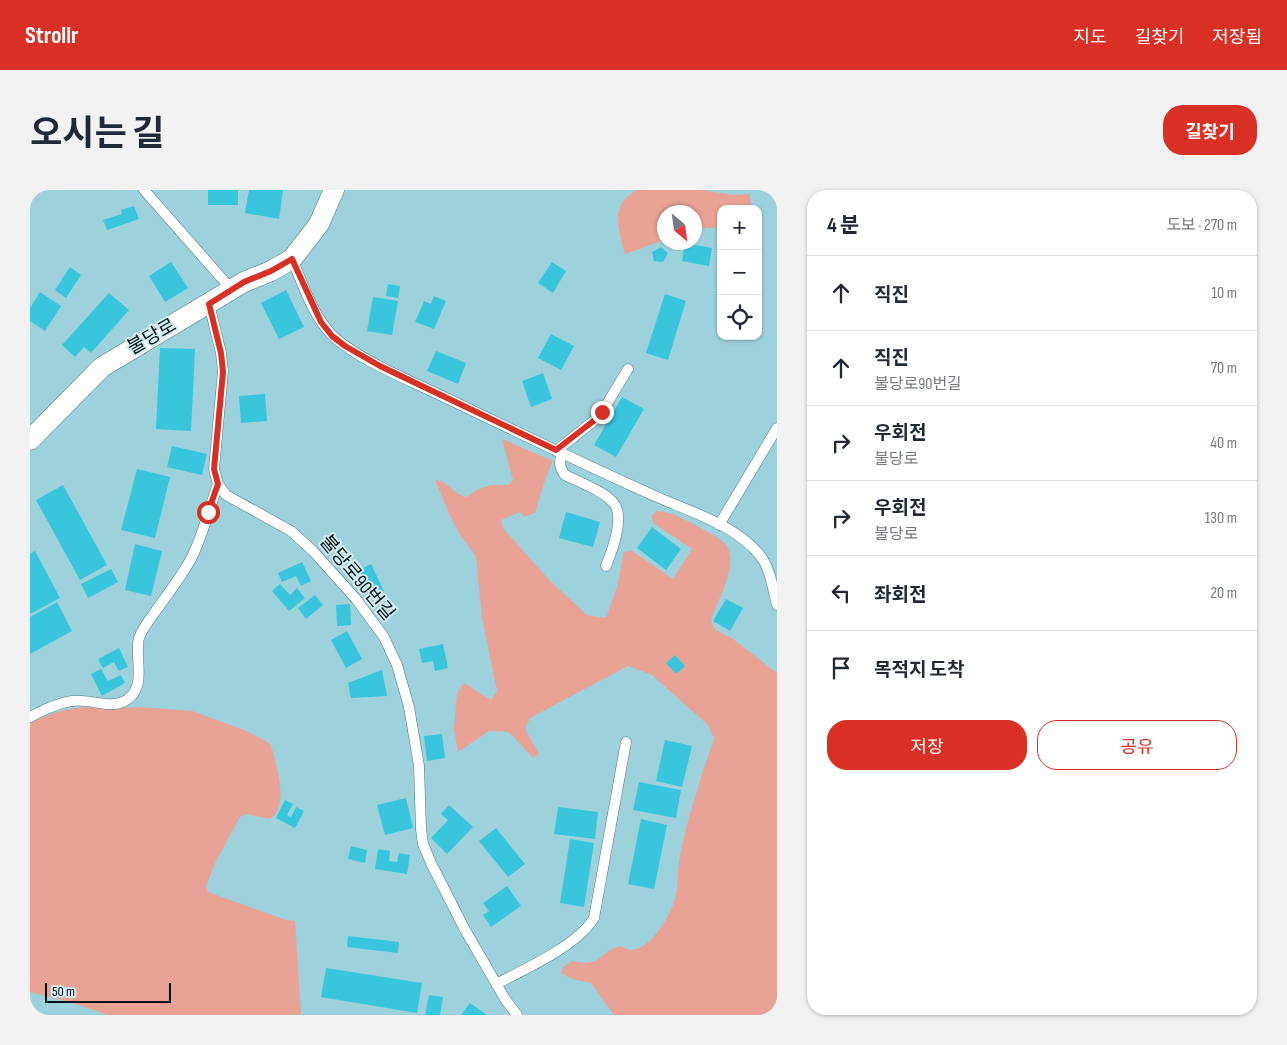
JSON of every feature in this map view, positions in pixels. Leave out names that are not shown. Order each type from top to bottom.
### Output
[{"type":"street","name":"불당로","points":[[30,440],[102,367],[232,290],[292,259],[319,224],[334,190]]},
{"type":"lane","points":[[144,190],[232,290]]},
{"type":"lane","points":[[292,259],[321,322],[332,336],[345,346],[380,366],[719,525],[744,540],[762,559],[770,574],[777,605]]},
{"type":"lane","points":[[30,717],[57,704],[74,700],[117,704],[127,700],[134,693],[138,683],[137,653],[140,637],[149,620],[190,560],[199,541],[218,484],[214,469],[223,372],[219,343],[209,304]]},
{"type":"lane","points":[[556,450],[596,419],[628,369]]},
{"type":"lane","points":[[719,525],[777,428]]},
{"type":"lane","points":[[556,450],[560,468],[565,475],[610,499],[616,506],[618,516],[617,528],[606,566]]},
{"type":"lane","name":"불당로90번길","points":[[218,484],[226,495],[291,531],[313,551],[356,600],[384,637],[397,665],[409,707],[419,766],[423,844],[464,928],[496,984],[517,1015]]},
{"type":"lane","points":[[496,984],[545,958],[578,936],[594,918],[612,810],[626,742]]},
{"type":"shaded area","points":[[637,190],[702,190],[733,195],[750,194],[751,205],[717,205],[717,227],[702,228],[702,205],[657,205],[657,243],[625,254],[618,219],[622,203]]},
{"type":"shaded area","points":[[502,439],[553,461],[535,513],[524,517],[520,512],[501,520],[503,528],[551,582],[587,615],[606,618],[617,587],[624,552],[632,551],[673,579],[692,549],[655,524],[651,516],[657,511],[679,517],[709,532],[722,541],[729,551],[730,560],[727,580],[711,622],[716,630],[733,639],[777,673],[777,1015],[614,1015],[591,983],[572,979],[561,973],[563,967],[572,961],[583,963],[596,961],[613,948],[621,946],[629,950],[645,945],[653,938],[665,921],[675,899],[683,840],[714,738],[708,725],[652,675],[628,666],[530,718],[525,729],[539,754],[533,758],[509,732],[489,731],[458,752],[454,729],[457,693],[464,683],[491,700],[497,691],[482,618],[476,556],[460,535],[435,480],[444,483],[466,497],[486,486],[508,485],[513,480]]},
{"type":"shaded area","points":[[89,707],[107,709],[139,707],[192,711],[244,730],[271,745],[280,784],[279,804],[276,813],[270,819],[246,814],[240,817],[216,861],[206,886],[208,892],[286,920],[295,921],[301,1014],[108,1015],[76,1004],[30,992],[30,723],[59,712]]},
{"type":"building","points":[[208,190],[238,190],[238,205],[208,205]]},
{"type":"building","points":[[249,190],[283,190],[279,219],[245,213]]},
{"type":"building","points":[[134,206],[139,219],[107,230],[103,220],[122,214],[121,210]]},
{"type":"building","points":[[702,246],[712,248],[709,266],[682,261],[684,250],[702,250]]},
{"type":"building","points":[[657,249],[664,250],[668,253],[663,262],[654,261],[652,252]]},
{"type":"building","points":[[171,262],[188,288],[165,302],[149,276]]},
{"type":"building","points":[[552,262],[566,271],[553,293],[538,283]]},
{"type":"building","points":[[70,267],[81,275],[66,298],[55,290]]},
{"type":"building","points":[[388,284],[400,286],[398,298],[386,296]]},
{"type":"building","points":[[286,290],[304,327],[279,339],[261,303]]},
{"type":"building","points":[[40,292],[61,306],[45,331],[30,321],[30,308]]},
{"type":"building","points":[[109,293],[129,310],[91,353],[84,347],[75,357],[62,345]]},
{"type":"building","points":[[665,294],[686,301],[668,360],[646,353]]},
{"type":"building","points":[[434,296],[446,301],[434,329],[415,322],[424,301],[431,304]]},
{"type":"building","points":[[373,297],[398,301],[392,335],[367,331]]},
{"type":"building","points":[[551,334],[574,346],[561,370],[538,358]]},
{"type":"building","points":[[160,348],[195,349],[191,431],[156,429]]},
{"type":"building","points":[[436,351],[466,363],[458,384],[427,371]]},
{"type":"building","points":[[543,373],[552,399],[531,407],[522,381]]},
{"type":"building","points":[[265,394],[267,421],[241,423],[239,396]]},
{"type":"building","points":[[622,397],[644,409],[616,457],[594,445]]},
{"type":"building","points":[[172,446],[207,454],[202,475],[167,467]]},
{"type":"building","points":[[137,469],[170,477],[155,538],[121,530]]},
{"type":"building","points":[[63,485],[107,565],[80,580],[36,500]]},
{"type":"building","points":[[566,512],[600,522],[593,547],[559,538]]},
{"type":"building","points":[[652,527],[681,549],[666,570],[637,548]]},
{"type":"building","points":[[135,544],[162,551],[151,596],[125,590]]},
{"type":"building","points":[[35,551],[60,598],[30,614],[30,554]]},
{"type":"building","points":[[302,562],[311,581],[301,586],[296,576],[282,582],[278,573]]},
{"type":"building","points":[[371,564],[384,591],[369,598],[356,572]]},
{"type":"building","points":[[111,569],[118,582],[88,598],[81,584]]},
{"type":"building","points":[[280,584],[290,595],[297,588],[305,598],[289,611],[272,591]]},
{"type":"building","points":[[315,595],[323,605],[306,619],[298,608]]},
{"type":"building","points":[[726,599],[743,608],[730,631],[713,621]]},
{"type":"building","points":[[57,602],[72,631],[30,654],[30,617]]},
{"type":"building","points":[[350,604],[351,625],[337,626],[336,605]]},
{"type":"building","points":[[347,631],[362,659],[346,668],[331,640]]},
{"type":"building","points":[[443,644],[448,668],[435,671],[433,661],[422,663],[419,649]]},
{"type":"building","points":[[119,648],[128,667],[119,671],[114,662],[103,668],[98,659]]},
{"type":"building","points":[[675,655],[685,666],[676,674],[666,663]]},
{"type":"building","points":[[101,669],[108,681],[121,675],[125,683],[102,696],[91,674]]},
{"type":"building","points":[[382,670],[387,696],[351,698],[348,683]]},
{"type":"building","points":[[442,734],[445,758],[427,761],[424,736]]},
{"type":"building","points":[[665,740],[692,746],[682,787],[656,781]]},
{"type":"building","points":[[639,782],[681,790],[676,818],[633,810]]},
{"type":"building","points":[[406,798],[413,828],[385,835],[377,805]]},
{"type":"building","points":[[285,800],[293,804],[287,815],[291,817],[296,807],[304,811],[295,828],[276,818]]},
{"type":"building","points":[[449,805],[473,827],[447,854],[431,838],[448,820],[441,814]]},
{"type":"building","points":[[558,807],[598,812],[595,839],[554,834]]},
{"type":"building","points":[[641,819],[667,825],[654,889],[628,884]]},
{"type":"building","points":[[496,828],[525,864],[508,877],[479,841]]},
{"type":"building","points":[[570,839],[594,843],[584,907],[560,903]]},
{"type":"building","points":[[351,846],[367,850],[365,863],[348,859]]},
{"type":"building","points":[[378,849],[390,851],[389,861],[397,862],[399,853],[410,855],[407,874],[375,869]]},
{"type":"building","points":[[507,886],[521,906],[491,927],[483,915],[489,911],[483,903]]},
{"type":"building","points":[[348,936],[399,942],[398,953],[347,947]]},
{"type":"building","points":[[326,968],[422,983],[417,1013],[321,997]]},
{"type":"building","points":[[429,995],[443,997],[440,1015],[425,1015]]},
{"type":"building","points":[[470,1003],[487,1015],[461,1015]]},
{"type":"route","points":[[208,512],[218,484],[214,469],[223,372],[217,333],[209,304],[244,282],[271,271],[292,259],[321,322],[332,336],[345,346],[380,366],[556,450],[596,419],[602,412]]}]
